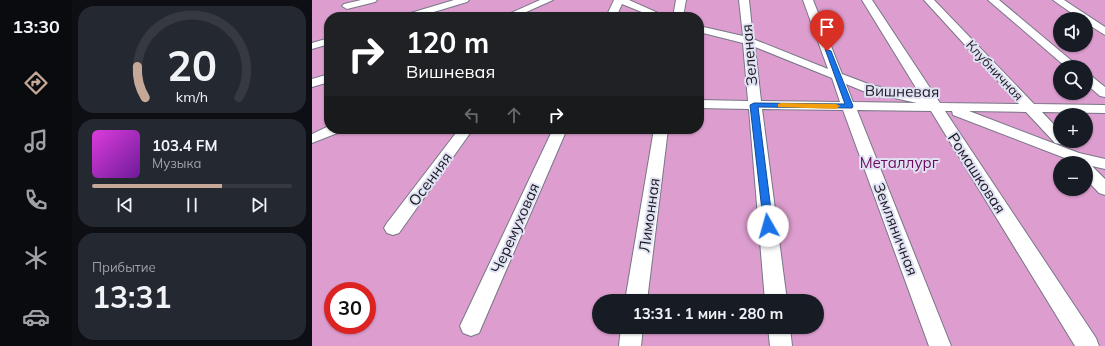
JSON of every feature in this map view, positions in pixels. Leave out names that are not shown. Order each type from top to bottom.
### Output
[{"type":"street","points":[[347,6],[372,0]]},
{"type":"street","points":[[424,12],[464,0]]},
{"type":"street","points":[[519,12],[548,0]]},
{"type":"street","points":[[614,12],[620,0],[650,12]]},
{"type":"street","points":[[679,12],[681,0]]},
{"type":"street","name":"Зеленая","points":[[744,0],[775,294]]},
{"type":"street","name":"Земляничная","points":[[808,0],[940,346]]},
{"type":"street","name":"Ромашковая","points":[[867,0],[940,107],[1088,346]]},
{"type":"street","name":"Клубничная","points":[[929,0],[1053,133]]},
{"type":"street","points":[[993,0],[1065,60]]},
{"type":"street","points":[[1058,0],[1076,12]]},
{"type":"street","points":[[1093,24],[1105,32]]},
{"type":"street","points":[[704,31],[748,41],[867,88],[940,107],[1068,156]]},
{"type":"street","points":[[312,46],[324,42]]},
{"type":"street","points":[[312,83],[324,79]]},
{"type":"street","points":[[1093,84],[1105,94]]},
{"type":"street","name":"Вишневая","points":[[704,104],[1105,109]]},
{"type":"street","points":[[312,139],[324,134]]},
{"type":"street","name":"Осенняя","points":[[393,228],[462,134]]},
{"type":"street","name":"Черемуховая","points":[[471,326],[558,134]]},
{"type":"street","name":"Лимонная","points":[[637,294],[660,134]]},
{"type":"street","name":"Клубничная","points":[[1067,148],[1074,156]]},
{"type":"street","points":[[1093,162],[1105,164]]},
{"type":"street","points":[[1093,176],[1105,189]]},
{"type":"street","points":[[630,346],[631,334]]},
{"type":"street","points":[[780,334],[781,346]]},
{"type":"green space","name":"Металлург","points":[[312,0],[1105,0],[1105,346],[312,346]]},
{"type":"slow traffic","points":[[781,105],[836,106]]},
{"type":"route","points":[[768,226],[754,105],[849,106],[827,51]]}]
